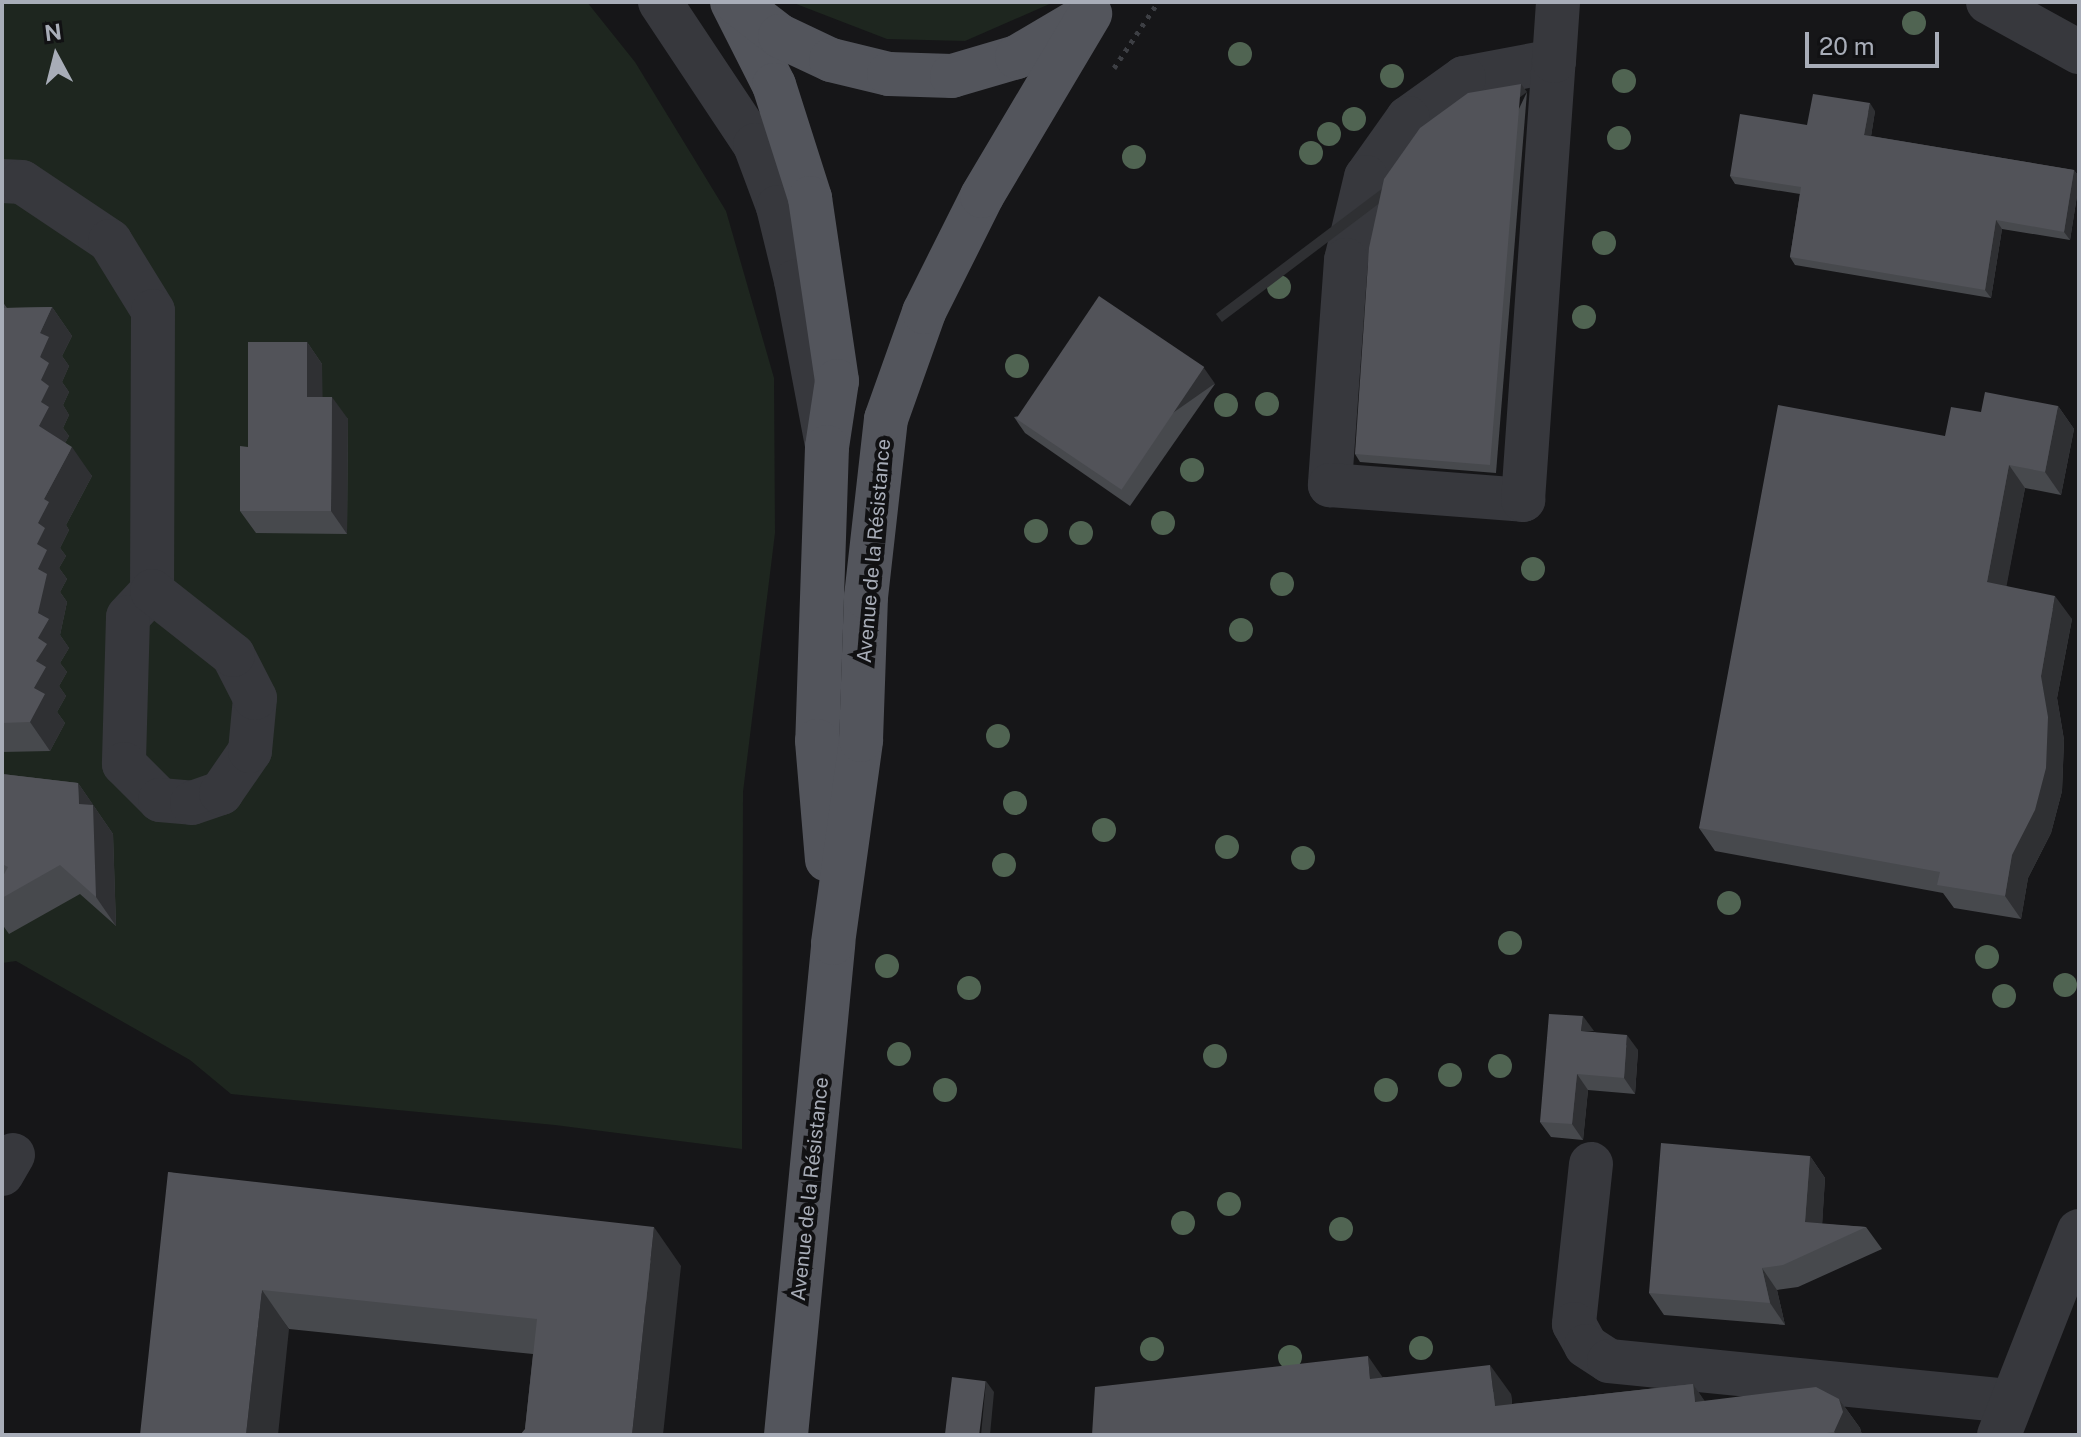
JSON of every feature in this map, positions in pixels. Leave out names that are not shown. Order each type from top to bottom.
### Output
[{"type":"main road","name":"Avenue de la Résistance","points":[[733,2],[774,85],[810,198],[837,381],[827,447],[817,741],[833,943]]},
{"type":"main road","points":[[733,2],[780,36],[831,60],[905,75],[952,76],[1017,57],[1095,8]]},
{"type":"main road","name":"Avenue de la Résistance","points":[[786,1435],[833,943],[861,740],[866,597],[886,419],[924,312],[969,222],[1095,8]]},
{"type":"street","name":"Avenue de la Résistance","points":[[660,2],[755,145],[778,207],[796,281],[827,447]]},
{"type":"street","points":[[1554,61],[1464,78],[1408,118],[1366,177],[1346,260],[1330,485],[1523,500],[1554,61],[1558,2]]},
{"type":"street","points":[[1988,2],[2079,52]]},
{"type":"street","points":[[2,181],[22,182],[110,241],[153,311],[152,591]]},
{"type":"street","points":[[1591,1164],[1574,1324],[1586,1346],[1609,1361],[2004,1418],[2079,1231]]},
{"type":"shaded area","points":[[2,2],[587,2],[635,62],[726,211],[774,378],[775,533],[743,792],[742,1149],[555,1125],[231,1094],[190,1060],[16,961],[2,963]]},
{"type":"shaded area","points":[[791,2],[1054,2],[965,41],[887,39]]},
{"type":"building","points":[[1521,84],[1490,465],[1355,454],[1369,248],[1384,179],[1420,128],[1468,93]]},
{"type":"building","points":[[1813,94],[1870,103],[1864,135],[2074,170],[2064,232],[1996,220],[1985,290],[1790,257],[1801,187],[1730,176],[1740,114],[1807,125]]},
{"type":"building","points":[[1099,296],[1204,367],[1122,490],[1016,419]]},
{"type":"building","points":[[52,307],[40,333],[49,337],[40,357],[49,363],[41,380],[49,386],[41,402],[49,407],[39,426],[72,447],[44,499],[49,502],[38,523],[45,528],[37,544],[47,550],[38,569],[47,574],[38,613],[49,619],[38,638],[47,644],[36,661],[46,667],[34,688],[45,694],[30,722],[2,723],[2,308]]},
{"type":"building","points":[[248,342],[307,342],[307,397],[332,397],[331,511],[240,511],[240,446],[248,447]]},
{"type":"building","points":[[1985,392],[2058,406],[2045,472],[2009,465],[1987,582],[2055,596],[2041,676],[2048,717],[2046,768],[2035,810],[2012,855],[2005,896],[1937,885],[1940,872],[1699,828],[1778,405],[1945,436],[1951,407],[1981,412]]},
{"type":"building","points":[[2,774],[78,783],[79,804],[93,805],[96,897],[60,865],[2,898],[2,878],[8,867],[2,864]]},
{"type":"building","points":[[1549,1014],[1583,1016],[1581,1031],[1627,1035],[1624,1078],[1577,1074],[1572,1124],[1540,1122]]},
{"type":"building","points":[[1661,1143],[1810,1156],[1805,1222],[1866,1227],[1783,1265],[1762,1268],[1770,1303],[1649,1293]]},
{"type":"building","points":[[168,1172],[654,1227],[632,1435],[520,1435],[525,1429],[537,1319],[262,1290],[246,1435],[140,1435]]},
{"type":"building","points":[[1368,1356],[1370,1379],[1490,1365],[1495,1406],[1693,1384],[1695,1402],[1816,1387],[1839,1399],[1843,1412],[1834,1432],[1813,1435],[1092,1435],[1095,1387]]},
{"type":"building","points":[[952,1377],[986,1381],[979,1435],[945,1435]]}]
